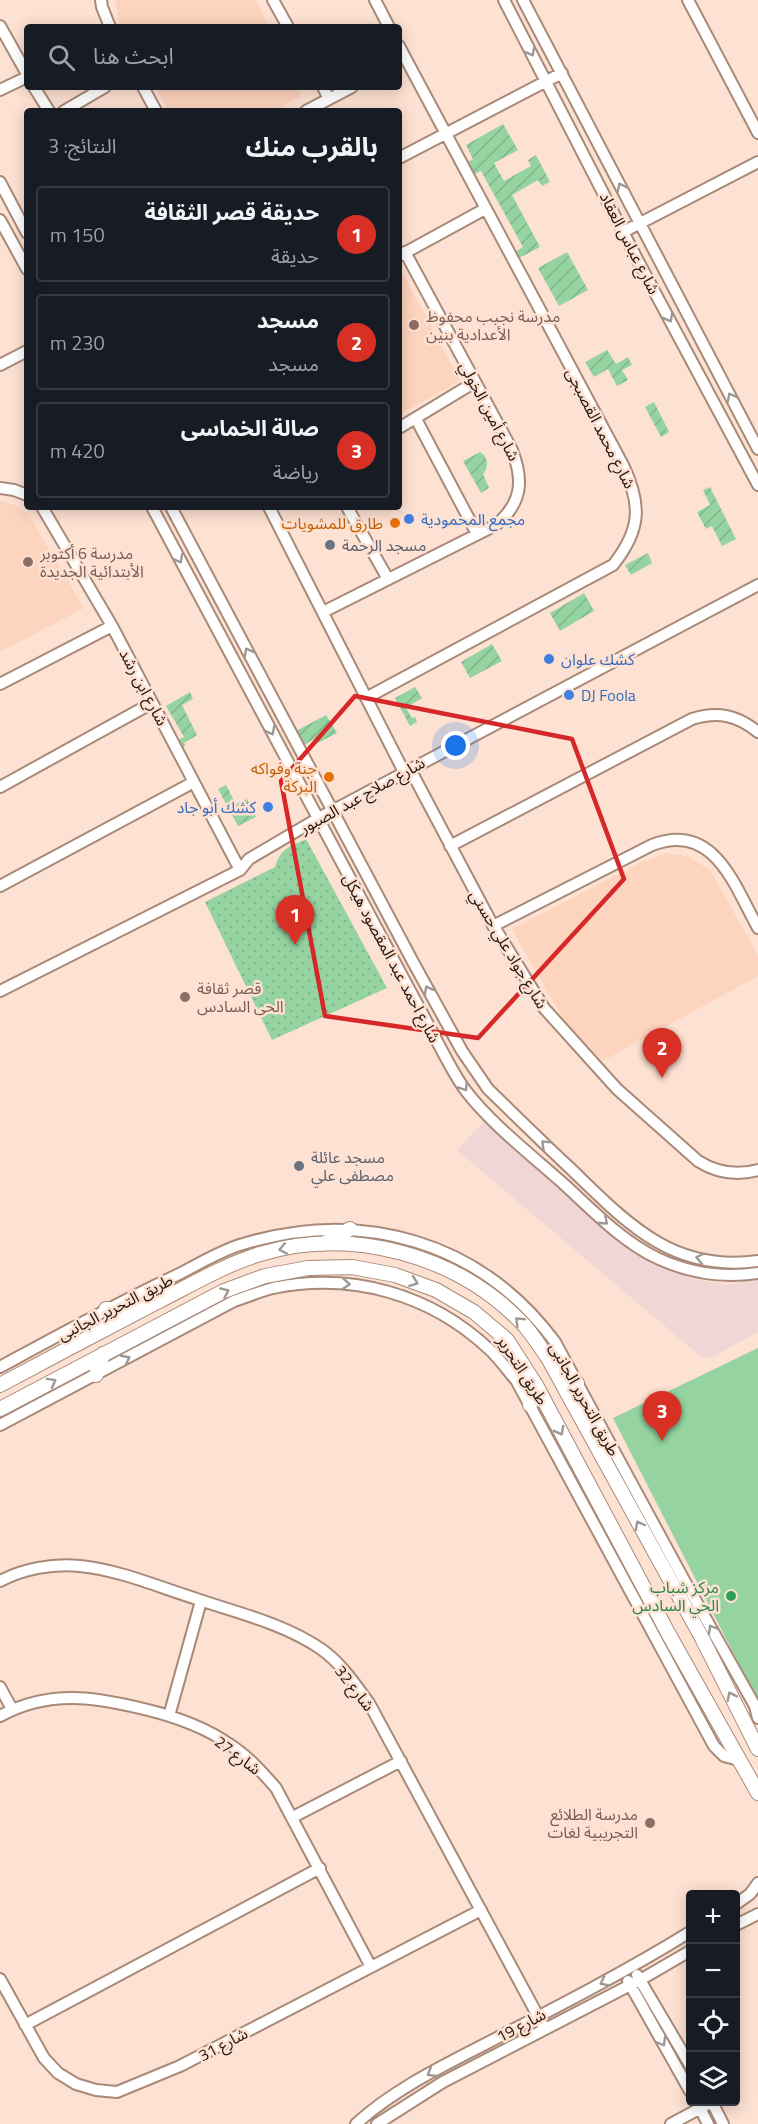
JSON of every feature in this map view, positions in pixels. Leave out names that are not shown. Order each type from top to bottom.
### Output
[{"type":"street","points":[[101,0],[109,24]]},
{"type":"street","points":[[273,0],[286,24]]},
{"type":"street","points":[[375,0],[387,24]]},
{"type":"street","name":"شارع عباس العقاد","points":[[504,0],[758,485]]},
{"type":"street","name":"شارع عباس العقاد","points":[[523,0],[758,449]]},
{"type":"street","points":[[688,0],[758,134]]},
{"type":"street","points":[[0,26],[24,70]]},
{"type":"street","name":"شارع محمد القصبجى","points":[[366,698],[613,565],[630,540],[635,525],[635,498],[628,476],[445,134],[402,60]]},
{"type":"street","points":[[402,156],[562,73]]},
{"type":"street","points":[[0,90],[24,78]]},
{"type":"street","points":[[36,90],[46,108]]},
{"type":"street","points":[[69,108],[100,90]]},
{"type":"street","points":[[145,90],[154,108]]},
{"type":"street","points":[[324,90],[329,99]]},
{"type":"street","points":[[312,108],[346,90]]},
{"type":"street","points":[[624,232],[758,162]]},
{"type":"street","points":[[0,182],[24,227]]},
{"type":"street","points":[[402,254],[485,209]]},
{"type":"street","points":[[0,220],[24,264]]},
{"type":"street","name":"شارع أمين الخولي","points":[[323,612],[496,525],[509,512],[519,492],[519,467],[512,450],[402,254]]},
{"type":"street","points":[[0,365],[24,353]]},
{"type":"street","points":[[402,426],[475,382]]},
{"type":"street","points":[[416,419],[477,534]]},
{"type":"street","points":[[0,488],[24,494]]},
{"type":"street","name":"شارع ابن رشد","points":[[44,510],[112,626],[240,870]]},
{"type":"street","name":"شارع احمد عبد المقصود هيكل","points":[[154,510],[317,819],[447,1060],[467,1092],[485,1112],[600,1218],[638,1247],[659,1259],[703,1273],[726,1275],[758,1273]]},
{"type":"street","name":"شارع احمد عبد المقصود هيكل","points":[[173,510],[462,1051],[488,1089],[610,1207],[649,1238],[685,1255],[707,1260],[758,1261]]},
{"type":"street","name":"شارع جواد علي حسني","points":[[271,510],[366,698],[493,926],[544,1008],[599,1071],[690,1154],[708,1167],[733,1173],[758,1170]]},
{"type":"street","points":[[349,510],[388,579]]},
{"type":"street","name":"شارع صلاح عبد الصبور","points":[[0,991],[240,870],[249,859],[317,819],[758,585]]},
{"type":"street","points":[[0,684],[112,626]]},
{"type":"street","points":[[0,787],[152,703]]},
{"type":"street","points":[[450,846],[692,719],[706,714],[720,714],[747,723],[758,732]]},
{"type":"street","points":[[0,886],[194,782]]},
{"type":"street","points":[[493,926],[652,845],[674,839],[696,843],[713,853],[725,869],[758,928]]},
{"type":"street","points":[[447,1060],[462,1051]]},
{"type":"street","name":"طريق التحرير الجانبى","points":[[3,1366],[106,1309],[240,1245],[277,1234],[313,1229],[350,1229],[387,1233],[420,1242],[460,1259],[513,1295],[544,1326],[555,1342],[755,1706],[758,1718]]},
{"type":"street","points":[[322,1244],[350,1229]]},
{"type":"street","name":"طريق التحرير","points":[[0,1384],[216,1271],[261,1254],[308,1244],[356,1244],[403,1252],[447,1269],[488,1294],[524,1325],[548,1358],[692,1620],[758,1749]]},
{"type":"street","points":[[659,1259],[664,1246]]},
{"type":"street","name":"طريق التحرير","points":[[0,1409],[224,1291],[265,1276],[308,1268],[352,1267],[395,1275],[436,1290],[474,1312],[507,1340],[536,1385],[668,1633],[758,1793]]},
{"type":"street","points":[[0,1425],[234,1301],[272,1288],[311,1282],[350,1283],[389,1291],[417,1301],[460,1324],[490,1350],[516,1380],[714,1746],[724,1756],[739,1760]]},
{"type":"street","points":[[106,1309],[144,1309]]},
{"type":"street","points":[[0,1353],[3,1366]]},
{"type":"street","points":[[96,1375],[103,1354]]},
{"type":"street","points":[[572,1402],[577,1383]]},
{"type":"street","points":[[530,1405],[536,1385]]},
{"type":"street","name":"شارع 32","points":[[0,1581],[12,1575],[45,1567],[77,1565],[110,1570],[292,1632],[323,1650],[349,1674],[369,1703],[545,2029]]},
{"type":"street","points":[[169,1716],[201,1601]]},
{"type":"street","points":[[668,1633],[677,1636],[684,1634],[690,1628],[692,1620]]},
{"type":"street","points":[[691,1674],[700,1661],[712,1659]]},
{"type":"street","points":[[0,1687],[12,1709]]},
{"type":"street","name":"شارع 27","points":[[0,1716],[12,1709],[43,1700],[75,1697],[107,1700],[169,1716],[228,1743],[255,1763],[276,1788],[371,1966]]},
{"type":"street","points":[[293,1817],[401,1761]]},
{"type":"street","points":[[25,2025],[320,1868]]},
{"type":"street","points":[[740,1901],[754,1893],[758,1883]]},
{"type":"street","name":"شارع 31","points":[[0,1979],[44,2058],[58,2073],[76,2084],[96,2090],[117,2092],[180,2066],[481,1910]]},
{"type":"street","points":[[740,1923],[758,1914]]},
{"type":"street","name":"شارع 19","points":[[356,2124],[370,2111],[424,2077],[628,1970],[686,1934]]},
{"type":"street","name":"شارع 19","points":[[377,2124],[443,2082],[635,1983],[686,1953]]},
{"type":"street","points":[[628,1970],[686,2083]]},
{"type":"street","points":[[635,1983],[686,2059]]},
{"type":"street","points":[[671,2124],[698,2106]]},
{"type":"street","points":[[699,2106],[708,2124]]},
{"type":"street","points":[[714,2106],[723,2124]]},
{"type":"highlighted area","points":[[355,696],[572,739],[624,879],[478,1038],[325,1016],[281,781]]},
{"type":"shaded area","points":[[115,0],[256,0],[268,24],[119,24]]},
{"type":"shaded area","points":[[157,90],[298,90],[301,96],[279,108],[167,108]]},
{"type":"shaded area","name":"مدرسة نجيب محفوظ الأعدادية بنين","points":[[402,272],[460,381],[402,413]]},
{"type":"shaded area","name":"مدرسة 6 أكتوبر الأبتدائية الجديدة","points":[[0,500],[16,506],[29,515],[84,608],[0,652]]},
{"type":"shaded area","points":[[666,853],[689,857],[710,870],[758,955],[758,976],[603,1061],[566,1024],[512,929],[642,862]]},
{"type":"shaded area","points":[[484,1122],[590,1216],[658,1265],[694,1279],[728,1285],[758,1279],[758,1332],[712,1357],[705,1358],[699,1355],[457,1150]]},
{"type":"green space","points":[[503,124],[518,150],[494,163],[504,181],[531,166],[528,160],[536,155],[550,182],[542,186],[538,180],[512,195],[540,247],[519,258],[515,252],[523,247],[481,171],[471,176],[465,164],[473,159],[466,145]]},
{"type":"green space","points":[[567,252],[588,290],[559,306],[538,268]]},
{"type":"green space","points":[[607,350],[616,364],[628,357],[632,365],[622,370],[628,380],[617,386],[608,369],[594,377],[585,362]]},
{"type":"green space","points":[[654,402],[669,432],[661,437],[645,407]]},
{"type":"green space","points":[[480,452],[487,462],[483,474],[489,488],[481,493],[463,461]]},
{"type":"green space","points":[[710,487],[736,539],[722,546],[712,526],[706,529],[697,512],[710,505],[703,490]]},
{"type":"green space","points":[[648,553],[652,563],[631,575],[625,565]]},
{"type":"green space","points":[[584,593],[594,611],[560,631],[550,613]]},
{"type":"green space","points":[[492,644],[502,661],[470,678],[461,662]]},
{"type":"green space","points":[[415,687],[422,698],[406,708],[417,722],[410,726],[395,698]]},
{"type":"green space","points":[[190,692],[193,699],[182,705],[197,735],[179,749],[174,742],[184,737],[166,706]]},
{"type":"green space","points":[[326,715],[337,733],[318,743],[314,739],[302,746],[294,732]]},
{"type":"green space","points":[[226,785],[236,804],[247,799],[256,817],[238,826],[218,789]]},
{"type":"green space","points":[[306,839],[387,988],[272,1040],[205,902],[275,867],[283,852]]},
{"type":"green space","name":"مركز شباب الحي السادس","points":[[758,1348],[758,1701],[613,1418]]},
{"type":"place","name":"مدرسة نجيب محفوظ الأعدادية بنين","points":[[414,325]]},
{"type":"place","name":"مجمع المحمودية","points":[[409,519]]},
{"type":"place","name":"طارق للمشويات","points":[[395,523]]},
{"type":"place","name":"مسجد الرحمة","points":[[330,545]]},
{"type":"place","name":"مدرسة 6 أكتوبر الأبتدائية الجديدة","points":[[28,562]]},
{"type":"place","name":"كشك علوان","points":[[549,659]]},
{"type":"place","name":"DJ Foola","points":[[569,695]]},
{"type":"place","name":"جنة وفواكه البركة","points":[[329,777]]},
{"type":"place","name":"كشك أبو جاد","points":[[268,807]]},
{"type":"place","name":"حديقة قصر الثقافة","points":[[295,945]]},
{"type":"place","name":"قصر ثقافة الحى السادس","points":[[185,997]]},
{"type":"place","name":"مسجد","points":[[662,1078]]},
{"type":"place","name":"مسجد عائلة مصطفى علي","points":[[299,1166]]},
{"type":"place","name":"صالة الخماسى","points":[[662,1441]]},
{"type":"place","name":"مركز شباب الحي السادس","points":[[731,1596]]},
{"type":"place","name":"مدرسة الطلائع التجريبية لغات","points":[[650,1823]]}]
